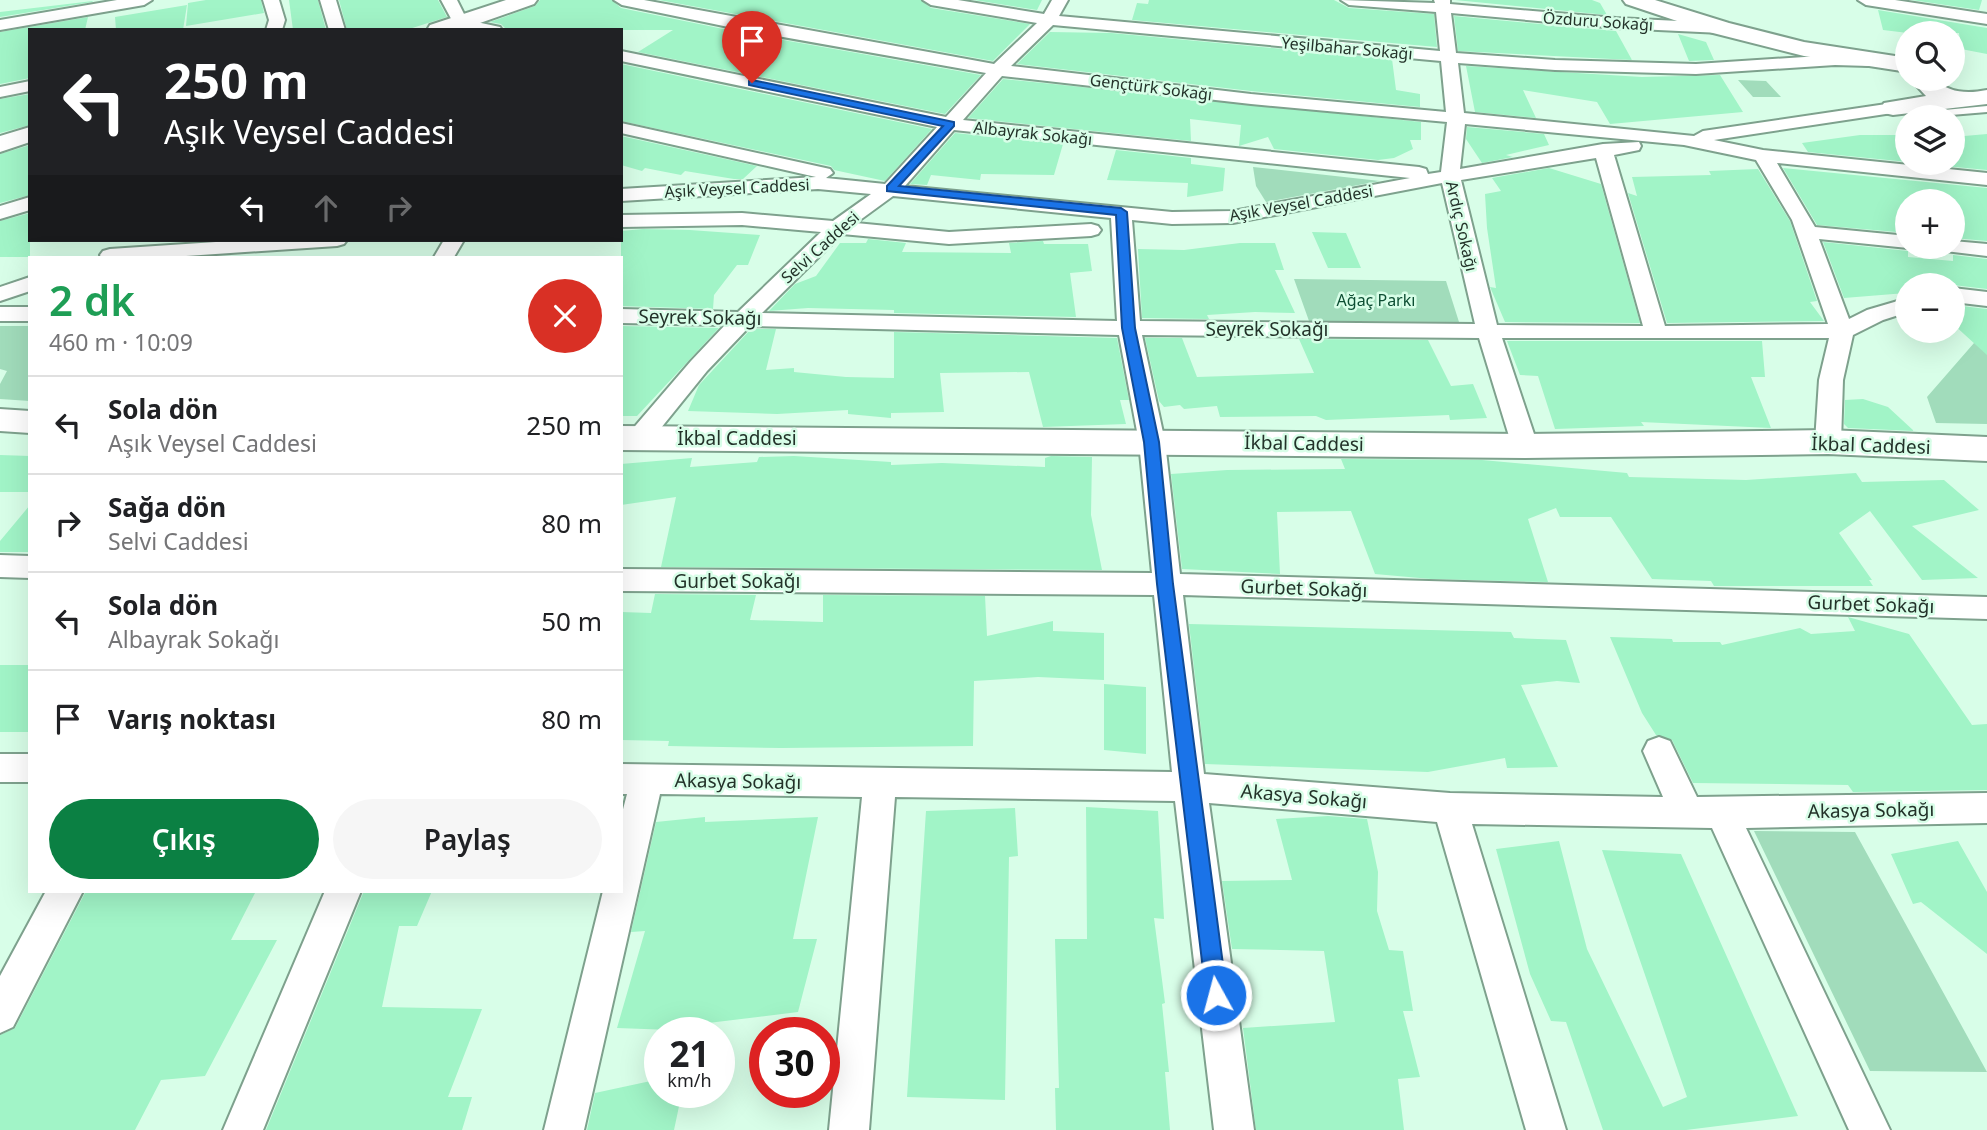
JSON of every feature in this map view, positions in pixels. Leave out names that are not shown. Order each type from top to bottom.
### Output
[{"type":"main road","points":[[445,28],[527,0]]},
{"type":"main road","points":[[1635,0],[1721,27],[1895,71]]},
{"type":"main road","points":[[1804,49],[1835,60],[1895,72]]},
{"type":"main road","name":"Aşık Veysel Caddesi","points":[[1924,105],[1979,87]]},
{"type":"main road","points":[[0,144],[28,135]]},
{"type":"main road","points":[[0,420],[28,422]]},
{"type":"main road","points":[[0,434],[28,435]]},
{"type":"main road","name":"İkbal Caddesi","points":[[630,438],[1525,446],[1828,442],[1987,449]]},
{"type":"street","points":[[0,26],[144,0]]},
{"type":"street","points":[[271,0],[277,20],[275,28]]},
{"type":"street","points":[[328,0],[336,28]]},
{"type":"street","points":[[449,0],[461,23],[485,28]]},
{"type":"street","name":"Gençtürk Sokağı","points":[[622,0],[743,25],[998,70],[1456,120],[1684,139]]},
{"type":"street","name":"Yeşilbahar Sokağı","points":[[931,0],[1049,20],[1555,65],[1696,69],[1835,60]]},
{"type":"street","name":"Selvi Caddesi","points":[[630,438],[745,317],[838,227],[891,188],[998,70],[1049,20],[1060,0]]},
{"type":"street","name":"Özduru Sokağı","points":[[1349,0],[1442,4],[1615,23],[1721,27]]},
{"type":"street","points":[[1866,0],[1987,19]]},
{"type":"street","name":"Ardıç Sokağı","points":[[1442,4],[1456,120],[1450,176],[1488,332],[1525,446]]},
{"type":"street","name":"Albayrak Sokağı","points":[[623,56],[951,124],[1450,176]]},
{"type":"street","name":"Yeşilbahar Sokağı","points":[[1765,66],[1895,74]]},
{"type":"street","points":[[0,92],[28,86]]},
{"type":"street","name":"Aşık Veysel Caddesi","points":[[623,195],[818,183],[891,188],[1172,218],[1233,217],[1603,150],[1895,113]]},
{"type":"street","points":[[623,128],[891,188]]},
{"type":"street","points":[[1684,139],[1763,156],[1987,179]]},
{"type":"street","points":[[1603,150],[1656,333]]},
{"type":"street","points":[[1763,156],[1790,198],[1807,232],[1842,331],[1831,380],[1828,442]]},
{"type":"street","points":[[0,213],[28,204]]},
{"type":"street","points":[[1121,212],[1129,328],[1152,442],[1165,584],[1189,787],[1234,1130]]},
{"type":"street","name":"Aşık Veysel Caddesi","points":[[623,221],[742,219],[949,237],[1091,230]]},
{"type":"street","points":[[1807,232],[1895,241]]},
{"type":"street","points":[[107,256],[147,242]]},
{"type":"street","points":[[107,256],[308,242]]},
{"type":"street","points":[[1965,248],[1987,250]]},
{"type":"street","points":[[0,294],[28,284]]},
{"type":"street","points":[[1965,296],[1987,299]]},
{"type":"street","name":"Seyrek Sokağı","points":[[623,316],[1129,328],[1656,333],[1842,331],[1895,309]]},
{"type":"street","points":[[0,314],[28,314]]},
{"type":"street","points":[[0,566],[28,568]]},
{"type":"street","name":"Gurbet Sokağı","points":[[623,580],[1165,584],[1987,608]]},
{"type":"street","points":[[1659,751],[1704,812],[1870,1130]]},
{"type":"street","points":[[0,768],[28,768]]},
{"type":"street","points":[[623,873],[634,780]]},
{"type":"street","name":"Akasya Sokağı","points":[[634,780],[1189,787],[1450,808],[1983,815]]},
{"type":"street","points":[[849,1130],[880,783]]},
{"type":"street","points":[[1450,808],[1546,1130]]},
{"type":"street","points":[[0,1014],[64,893]]},
{"type":"street","points":[[243,1130],[342,893]]},
{"type":"street","points":[[564,1130],[620,893]]},
{"type":"lane","points":[[1965,110],[1987,109]]},
{"type":"green space","points":[[1738,80],[1766,81],[1781,97],[1753,97]]},
{"type":"green space","points":[[1253,167],[1380,181],[1266,202],[1256,186]]},
{"type":"green space","name":"Ağaç Parkı","points":[[1294,279],[1446,281],[1459,322],[1309,321]]},
{"type":"green space","points":[[0,326],[28,326],[28,401],[0,399],[0,384],[7,371],[0,369]]},
{"type":"green space","points":[[1974,343],[1987,343],[1987,424],[1936,423],[1927,397]]},
{"type":"green space","points":[[1754,831],[1855,832],[1987,1072],[1870,1071]]},
{"type":"building","points":[[206,0],[261,0],[264,13],[186,26],[188,3]]},
{"type":"building","points":[[289,0],[318,0],[325,28],[293,28]]},
{"type":"building","points":[[339,0],[438,0],[447,17],[412,28],[346,28]]},
{"type":"building","points":[[540,0],[612,0],[621,8],[743,33],[981,75],[945,114],[638,52],[673,30],[505,28],[501,24],[490,22],[535,6]]},
{"type":"building","points":[[659,0],[921,0],[931,8],[1030,24],[993,61]]},
{"type":"building","points":[[974,0],[1042,0],[1037,10]]},
{"type":"building","points":[[1149,0],[1334,0],[1349,8],[1434,14],[1437,47],[1132,20],[1137,3],[1148,4]]},
{"type":"building","points":[[1455,0],[1592,0],[1600,3],[1607,15]]},
{"type":"building","points":[[1912,0],[1982,0],[1979,10]]},
{"type":"building","points":[[92,2],[0,17],[0,12]]},
{"type":"building","points":[[187,5],[183,28],[116,28],[115,17]]},
{"type":"building","points":[[1878,10],[1945,21],[1895,21],[1895,31],[1883,30]]},
{"type":"building","points":[[1454,16],[1616,31],[1632,60],[1458,51]]},
{"type":"building","points":[[88,17],[85,28],[28,28],[28,78],[0,84],[0,32]]},
{"type":"building","points":[[1965,24],[1987,28],[1987,54],[1965,50]]},
{"type":"building","points":[[1050,32],[1111,33],[1392,59],[1396,90],[1420,94],[1420,107],[1017,64]]},
{"type":"building","points":[[1678,34],[1706,42],[1714,60],[1689,61]]},
{"type":"building","points":[[623,64],[932,129],[885,181],[834,170],[831,166],[623,121]]},
{"type":"building","points":[[1466,66],[1642,77],[1720,75],[1743,112],[1610,124],[1597,102],[1523,90],[1536,118],[1475,112]]},
{"type":"building","points":[[1003,79],[1421,122],[1421,140],[1410,140],[1413,149],[1394,158],[1378,160],[1274,149],[1268,137],[1239,146],[1241,125],[1190,119],[1191,141],[968,118]]},
{"type":"building","points":[[28,94],[28,126],[0,133],[0,99]]},
{"type":"building","points":[[1467,127],[1544,134],[1549,145],[1506,155],[1513,157],[1482,163],[1466,139]]},
{"type":"building","points":[[955,133],[1063,144],[1054,175],[981,174],[980,180],[931,175],[927,185],[910,184]]},
{"type":"building","points":[[1987,134],[1987,170],[1965,168],[1965,136]]},
{"type":"building","points":[[1860,135],[1895,135],[1895,161],[1808,152],[1802,143]]},
{"type":"building","points":[[623,136],[757,166],[743,179],[685,171],[681,175],[645,168],[642,171],[623,166]]},
{"type":"building","points":[[28,146],[28,196],[0,203],[0,154]]},
{"type":"building","points":[[1116,150],[1191,158],[1191,164],[1225,168],[1223,191],[1187,197],[1188,183],[1107,180]]},
{"type":"building","points":[[1549,168],[1601,184],[1640,323],[1505,322],[1490,287],[1496,288],[1485,194],[1501,191],[1492,178]]},
{"type":"building","points":[[1783,168],[1987,188],[1987,241],[1965,239],[1965,189],[1895,189],[1895,232],[1817,225]]},
{"type":"building","points":[[1758,169],[1790,221],[1817,301],[1810,302],[1824,321],[1667,323],[1628,193],[1637,196],[1632,177],[1711,175],[1709,171]]},
{"type":"building","points":[[28,214],[30,256],[0,257],[0,221]]},
{"type":"building","points":[[690,230],[760,235],[748,265],[737,265],[714,295],[713,309],[623,306],[623,231]]},
{"type":"building","points":[[1312,232],[1346,233],[1361,268],[1328,268]]},
{"type":"building","points":[[868,239],[906,243],[902,252],[1011,253],[1009,243],[1043,241],[1044,244],[1088,244],[1092,271],[1070,273],[1076,317],[894,313],[894,310],[808,308],[769,311],[795,284],[816,276],[840,243],[866,243]]},
{"type":"building","points":[[1823,242],[1895,250],[1895,259],[1953,261],[1965,259],[1965,256],[1987,259],[1987,289],[1965,286],[1965,273],[1895,273],[1895,294],[1844,298]]},
{"type":"building","points":[[1240,243],[1275,243],[1284,270],[1275,270],[1295,313],[1207,315],[1209,319],[1142,318],[1138,249],[1184,250]]},
{"type":"building","points":[[1965,306],[1987,309],[1987,355],[1965,335]]},
{"type":"building","points":[[623,326],[719,328],[637,416],[623,416]]},
{"type":"building","points":[[751,329],[776,329],[766,370],[794,368],[794,372],[846,377],[894,378],[894,332],[1117,338],[1129,400],[1120,400],[1126,424],[1043,427],[1029,372],[940,373],[944,412],[891,413],[891,418],[848,414],[848,410],[777,414],[688,411],[699,385]]},
{"type":"building","points":[[1145,338],[1182,338],[1197,377],[1314,373],[1299,339],[1428,340],[1451,386],[1473,384],[1487,418],[1450,420],[1449,415],[1326,420],[1316,416],[1220,417],[1217,406],[1184,409],[1180,405],[1164,407],[1159,401]]},
{"type":"building","points":[[1507,341],[1762,341],[1765,377],[1751,377],[1771,428],[1641,422],[1644,426],[1555,429],[1538,376],[1520,375]]},
{"type":"building","points":[[1863,399],[1888,407],[1914,431],[1848,428],[1844,424],[1845,400]]},
{"type":"building","points":[[0,455],[28,456],[28,492],[0,492]]},
{"type":"building","points":[[794,456],[891,462],[891,465],[942,463],[1045,467],[1045,458],[1051,456],[1092,457],[1091,515],[1102,570],[661,567],[676,497],[623,505],[623,464],[692,458],[690,467],[757,462],[759,457]]},
{"type":"building","points":[[1341,459],[1482,460],[1627,473],[1629,477],[1746,480],[1856,473],[1862,482],[1944,480],[1979,510],[1912,526],[1978,578],[1922,580],[1870,511],[1839,533],[1872,580],[1869,580],[1873,586],[1714,586],[1711,581],[1652,579],[1611,517],[1560,517],[1556,508],[1528,519],[1548,582],[1431,579],[1375,574],[1351,511],[1277,512],[1280,574],[1182,569],[1171,474],[1227,470],[1345,469]]},
{"type":"building","points":[[28,507],[28,552],[0,552],[0,541]]},
{"type":"building","points":[[655,594],[756,595],[750,620],[823,622],[823,595],[985,596],[987,636],[1053,621],[1053,631],[1104,633],[1104,680],[1038,677],[974,681],[973,746],[781,748],[668,746],[669,741],[623,740],[623,612],[651,613]]},
{"type":"building","points":[[1848,617],[1909,634],[1972,725],[1987,724],[1987,790],[1853,792],[1848,785],[1693,783],[1672,740],[1656,735],[1642,713],[1610,637],[1672,639],[1673,642],[1720,642],[1722,645],[1800,628],[1811,634],[1855,631]]},
{"type":"building","points":[[1189,624],[1511,632],[1514,638],[1566,640],[1580,683],[1557,681],[1521,685],[1558,767],[1507,768],[1505,758],[1428,772],[1205,764]]},
{"type":"building","points":[[0,665],[28,665],[28,732],[0,732]]},
{"type":"building","points":[[1104,684],[1146,687],[1146,754],[1104,750]]},
{"type":"building","points":[[1086,807],[1158,811],[1164,919],[1154,918],[1165,1003],[1162,1004],[1169,1072],[1165,1072],[1170,1130],[1056,1130],[1055,1088],[1059,1088],[1055,939],[1087,939]]},
{"type":"building","points":[[1015,808],[1018,856],[1009,857],[1005,1100],[907,1097],[926,811]]},
{"type":"building","points":[[1328,816],[1367,819],[1378,872],[1377,911],[1389,950],[1403,951],[1413,1011],[1403,1011],[1420,1077],[1398,1079],[1404,1130],[1256,1130],[1243,1028],[1335,1022],[1324,951],[1232,949],[1222,881],[1292,880],[1276,819]]},
{"type":"building","points":[[705,817],[705,822],[818,817],[793,939],[817,939],[798,1012],[735,1020],[735,1017],[644,1017],[644,1029],[617,1028],[645,931],[631,932],[656,822]]},
{"type":"building","points":[[1559,841],[1587,949],[1663,1107],[1687,1097],[1602,850],[1681,854],[1798,1116],[1686,1130],[1603,1130],[1566,1022],[1551,1021],[1530,974],[1496,849]]},
{"type":"building","points":[[1958,841],[1987,892],[1987,954],[1921,902],[1913,904],[1891,854]]},
{"type":"building","points":[[85,893],[255,893],[231,940],[277,940],[205,1076],[161,1080],[135,1130],[0,1130],[0,1035],[15,1028]]},
{"type":"building","points":[[363,893],[431,893],[417,926],[399,926],[382,1007],[482,1009],[448,1097],[472,1097],[462,1130],[266,1130]]},
{"type":"building","points":[[644,1082],[644,1108],[679,1108],[674,1130],[587,1130],[595,1093]]},
{"type":"route","points":[[752,83],[951,124],[891,188],[1121,212],[1129,328],[1152,442],[1165,584],[1216,995]]}]
